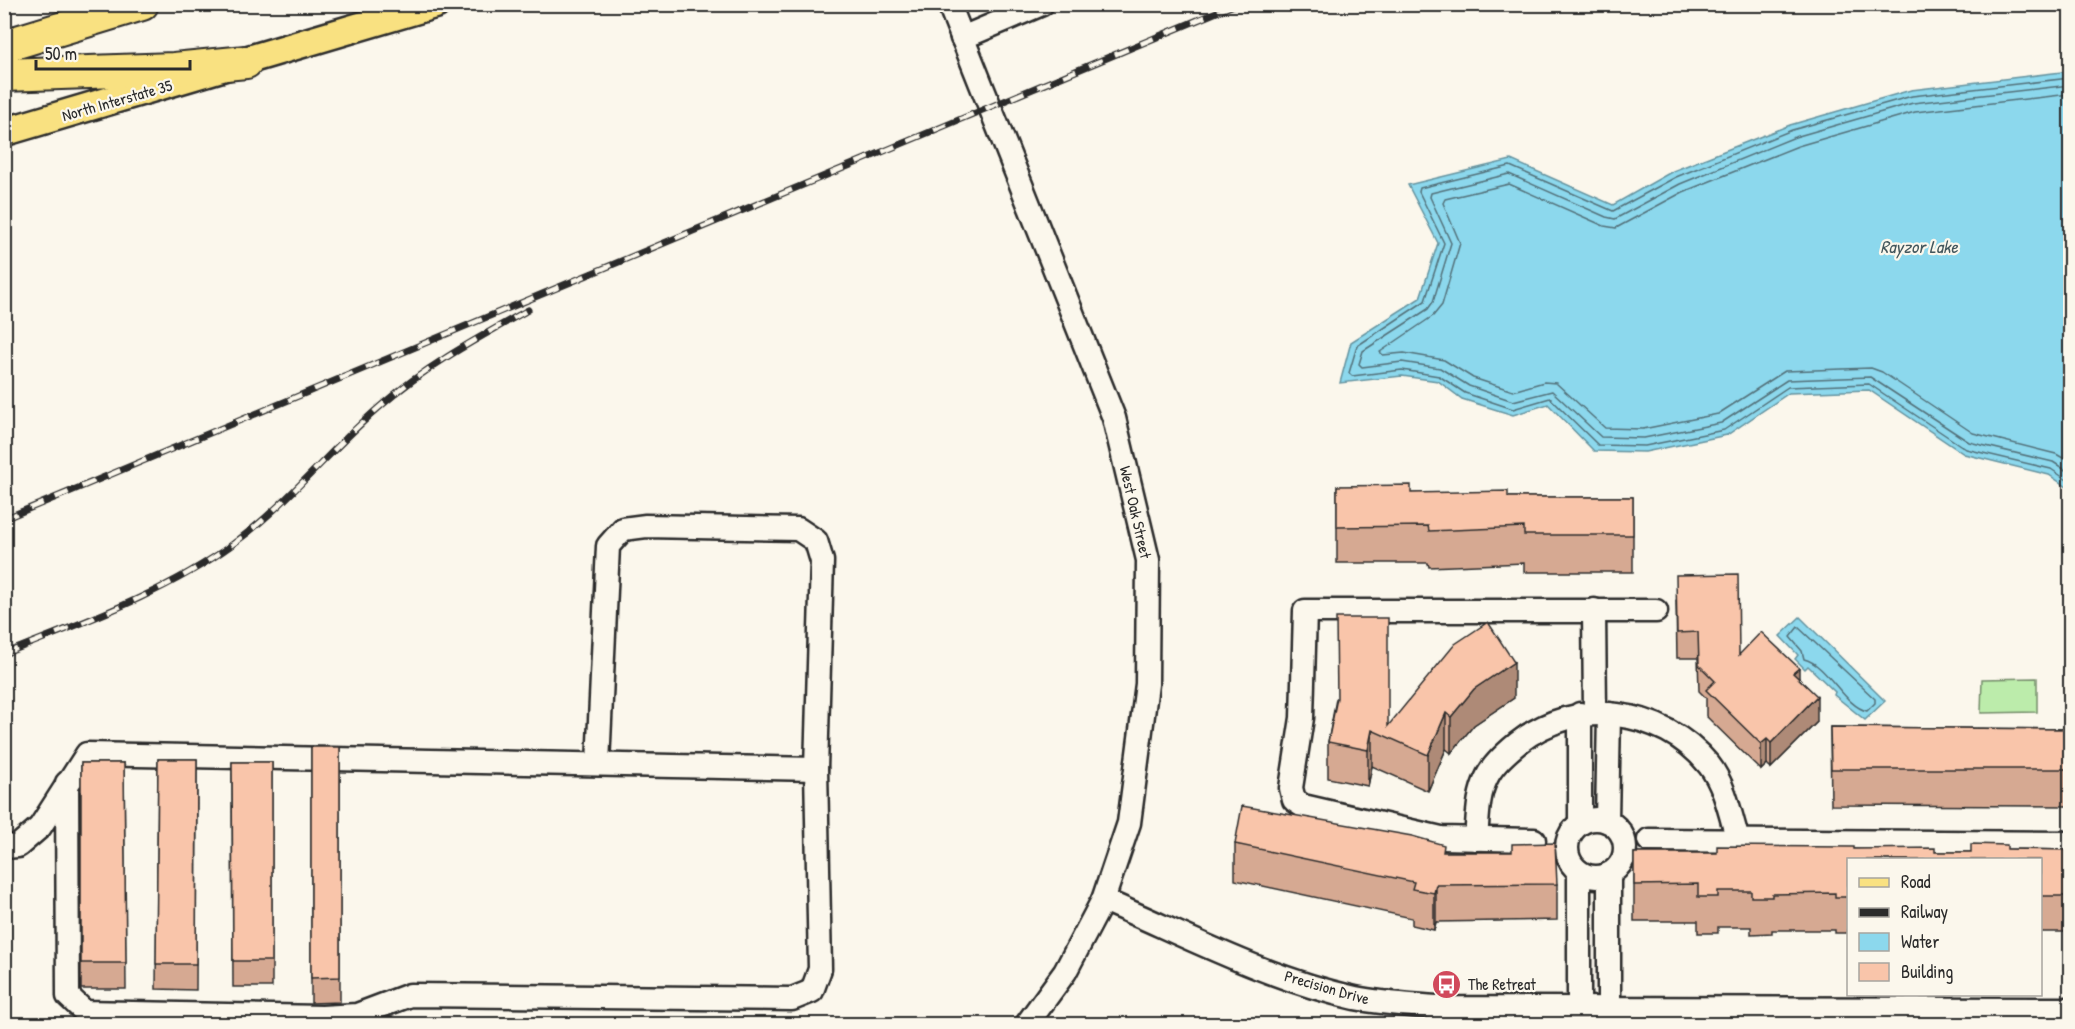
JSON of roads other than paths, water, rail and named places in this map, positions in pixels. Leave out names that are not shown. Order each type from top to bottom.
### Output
[{"type":"highway","points":[[4,46],[142,4]]},
{"type":"highway","points":[[4,75],[174,69],[246,62]]},
{"type":"main road","name":"North Interstate 35","points":[[4,132],[436,4]]},
{"type":"street","name":"West Oak Street","points":[[949,4],[1114,418],[1148,560],[1147,684],[1129,823],[1103,900],[1065,972],[1027,1024]]},
{"type":"street","points":[[962,38],[1014,10],[1042,4]]},
{"type":"street","points":[[67,783],[68,996],[85,1012],[357,1016],[410,995],[792,999],[812,991],[820,969],[816,769],[822,561],[816,541],[798,529],[786,528],[646,526],[623,529],[608,546],[598,764]]},
{"type":"street","points":[[1594,610],[1595,714],[1607,821]]},
{"type":"street","points":[[1534,840],[1442,838],[1303,806],[1294,800],[1291,788],[1302,718],[1305,611],[1656,611]]},
{"type":"street","points":[[1580,823],[1595,714]]},
{"type":"street","points":[[1476,840],[1479,800],[1487,776],[1507,752],[1530,734],[1595,714],[1653,722],[1683,740],[1710,766],[1727,803],[1738,841]]},
{"type":"street","points":[[4,847],[18,846],[40,827],[87,754],[816,769]]},
{"type":"street","points":[[1579,872],[1594,877],[1609,874],[1620,862],[1624,847],[1619,831],[1607,821],[1593,819],[1580,823],[1569,835],[1567,851],[1569,859],[1579,872],[1594,1012]]},
{"type":"street","points":[[1649,840],[2070,843]]},
{"type":"street","points":[[1594,1012],[1609,874]]},
{"type":"street","name":"Precision Drive","points":[[1103,900],[1270,971],[1355,998],[1446,1008],[1594,1012],[2070,1009]]},
{"type":"water","name":"Rayzor Lake","points":[[2070,71],[2070,489],[2049,475],[1964,454],[1869,390],[1789,393],[1727,435],[1645,452],[1594,451],[1548,404],[1513,415],[1462,399],[1438,381],[1402,376],[1340,383],[1351,342],[1420,298],[1438,243],[1408,185],[1511,160],[1613,205],[1673,171],[1790,125],[1911,90]]},
{"type":"water","points":[[1800,617],[1885,701],[1865,720],[1834,695],[1835,692],[1808,666],[1805,669],[1795,659],[1798,655],[1780,636]]},
{"type":"railway","points":[[4,519],[1236,4]]},
{"type":"railway","points":[[4,654],[122,606],[207,562],[273,511],[364,421],[400,390],[453,353],[528,310]]},
{"type":"place","name":"The Retreat","points":[[1447,984]]}]
